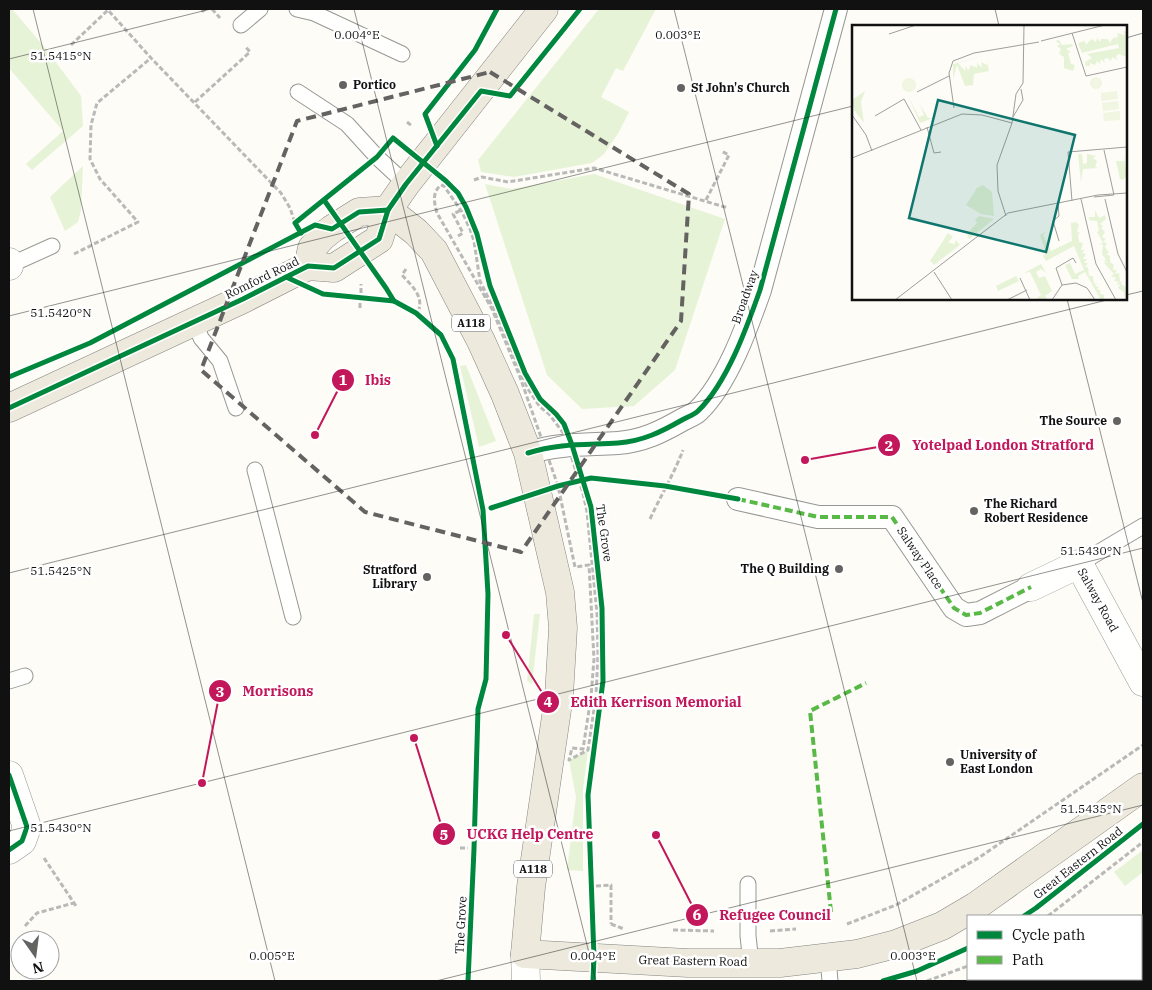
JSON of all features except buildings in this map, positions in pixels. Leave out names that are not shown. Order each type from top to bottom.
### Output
[{"type":"main road","points":[[388,210],[406,184],[544,9]]},
{"type":"main road","name":"Romford Road","points":[[9,408],[308,266],[334,268],[379,239],[388,210],[359,212],[332,229],[312,248],[308,266]]},
{"type":"main road","name":"A118","points":[[388,210],[416,232],[434,251],[481,341],[505,394],[528,453],[560,592],[562,628],[558,696],[531,887],[525,954]]},
{"type":"main road","name":"Great Eastern Road","points":[[525,954],[688,963],[780,963],[829,970],[857,954],[896,944],[942,926],[1015,880],[1143,787]]},
{"type":"street","name":"Broadway","points":[[528,453],[546,447],[619,443],[654,436],[698,412],[722,380],[752,315],[760,290],[836,9]]},
{"type":"street","name":"Salway Place","points":[[738,499],[818,517],[892,517],[954,608],[966,615],[980,613],[1031,587]]},
{"type":"street","name":"Salway Road","points":[[1031,587],[1079,564],[1143,682]]},
{"type":"street","points":[[9,775],[27,827],[22,841],[9,850]]},
{"type":"street","points":[[525,954],[526,981]]},
{"type":"lane","points":[[241,25],[260,9]]},
{"type":"lane","points":[[297,9],[314,14],[402,54]]},
{"type":"lane","points":[[298,92],[347,124],[377,157],[406,184]]},
{"type":"lane","points":[[9,264],[52,246]]},
{"type":"lane","points":[[195,321],[201,338],[220,361],[236,408]]},
{"type":"lane","points":[[255,470],[294,617]]},
{"type":"lane","points":[[1079,564],[1143,526]]},
{"type":"lane","points":[[9,681],[25,676]]},
{"type":"lane","points":[[748,884],[752,963]]},
{"type":"path","points":[[71,45],[108,9],[151,58],[281,193],[297,221],[301,233],[315,225],[332,229]]},
{"type":"path","points":[[202,9],[203,11],[205,9]]},
{"type":"path","points":[[195,102],[250,52],[234,33],[241,25]]},
{"type":"path","points":[[52,246],[67,257],[138,222],[100,179],[90,159],[91,125],[97,102],[151,58]]},
{"type":"path","points":[[407,122],[412,126]]},
{"type":"path","points":[[706,200],[729,155],[721,151]]},
{"type":"path","points":[[424,163],[458,193]]},
{"type":"path","points":[[474,180],[482,177],[508,182],[594,168],[728,208]]},
{"type":"path","points":[[462,200],[477,234],[485,272]]},
{"type":"path","points":[[453,239],[463,234],[453,214],[461,210]]},
{"type":"path","points":[[406,269],[402,275],[416,291],[420,303],[418,311],[422,318]]},
{"type":"path","points":[[354,297],[369,298]]},
{"type":"path","points":[[360,302],[360,308]]},
{"type":"path","points":[[650,518],[665,486],[674,474],[698,412]]},
{"type":"path","points":[[572,483],[584,480]]},
{"type":"path","points":[[538,492],[565,484]]},
{"type":"path","points":[[656,485],[674,487]]},
{"type":"path","points":[[841,925],[896,905],[980,857],[1143,745]]},
{"type":"path","points":[[25,926],[37,913],[75,904],[46,861],[27,827]]},
{"type":"path","points":[[1049,915],[1143,842]]},
{"type":"path","points":[[460,848],[468,848]]},
{"type":"path","points":[[591,893],[594,886],[611,885],[611,932]]},
{"type":"path","points":[[611,924],[627,930]]},
{"type":"path","points":[[665,930],[749,932],[804,929]]},
{"type":"path","points":[[927,981],[967,966]]},
{"type":"highlighted area","points":[[490,72],[689,194],[681,321],[521,552],[365,512],[201,370],[297,121]]},
{"type":"green space","points":[[9,9],[12,9],[46,49],[81,96],[83,126],[32,170],[26,164],[63,131],[9,68]]},
{"type":"green space","points":[[599,9],[656,9],[623,71],[616,68],[601,97],[629,112],[619,132],[604,154],[592,163],[514,177],[481,172],[478,160]]},
{"type":"green space","points":[[83,166],[81,210],[78,222],[65,231],[50,197]]},
{"type":"green space","points":[[594,174],[725,219],[675,370],[634,406],[582,409],[547,375],[485,184],[511,189]]},
{"type":"green space","points":[[466,365],[496,441],[479,447],[460,366]]},
{"type":"green space","points":[[534,614],[540,614],[532,684],[527,681]]},
{"type":"green space","points":[[588,750],[583,789],[583,871],[567,870],[576,797],[569,760]]},
{"type":"green space","points":[[1143,850],[1143,872],[1125,886],[1114,872]]},
{"type":"marked path","points":[[738,499],[818,517],[892,517],[954,608],[966,615],[980,613],[1031,587]]},
{"type":"marked path","points":[[831,912],[810,711],[866,683]]},
{"type":"cycle path","points":[[437,146],[425,114],[475,50],[497,9]]},
{"type":"cycle path","points":[[9,408],[243,299],[308,266],[334,268],[379,239],[388,210],[406,184],[481,91],[510,96],[580,9]]},
{"type":"cycle path","points":[[528,453],[562,446],[627,442],[652,435],[696,412],[718,385],[735,354],[760,290],[836,9]]},
{"type":"cycle path","name":"The Grove","points":[[301,233],[295,223],[377,157],[393,138],[458,193],[477,234],[490,286],[525,373],[540,399],[564,424],[591,507],[602,608],[603,681],[588,795],[594,957],[593,981]]},
{"type":"cycle path","points":[[324,200],[394,301]]},
{"type":"cycle path","points":[[9,377],[90,343],[315,225],[332,229],[359,212],[388,210]]},
{"type":"cycle path","name":"The Grove","points":[[286,277],[323,294],[394,301],[416,313],[441,335],[453,359],[483,510],[488,594],[486,679],[478,709],[468,981]]},
{"type":"cycle path","points":[[491,508],[558,486],[591,478],[665,486],[738,499]]},
{"type":"cycle path","points":[[9,775],[27,827],[22,841],[9,850]]},
{"type":"cycle path","points":[[1026,915],[1143,824]]},
{"type":"cycle path","points":[[883,981],[917,971],[967,948]]},
{"type":"place","name":"Portico","points":[[343,85]]},
{"type":"place","name":"St John's Church","points":[[681,88]]},
{"type":"place","name":"The Source","points":[[1117,421]]},
{"type":"place","name":"Ibis","points":[[315,435]]},
{"type":"place","name":"Yotelpad London Stratford","points":[[805,460]]},
{"type":"place","name":"The Richard Robert Residence","points":[[974,511]]},
{"type":"place","name":"The Q Building","points":[[839,569]]},
{"type":"place","name":"Stratford Library","points":[[427,577]]},
{"type":"place","name":"Edith Kerrison Memorial","points":[[506,635]]},
{"type":"place","name":"UCKG Help Centre","points":[[414,738]]},
{"type":"place","name":"University of East London","points":[[950,762]]},
{"type":"place","name":"Morrisons","points":[[202,783]]},
{"type":"place","name":"Refugee Council","points":[[656,835]]}]
